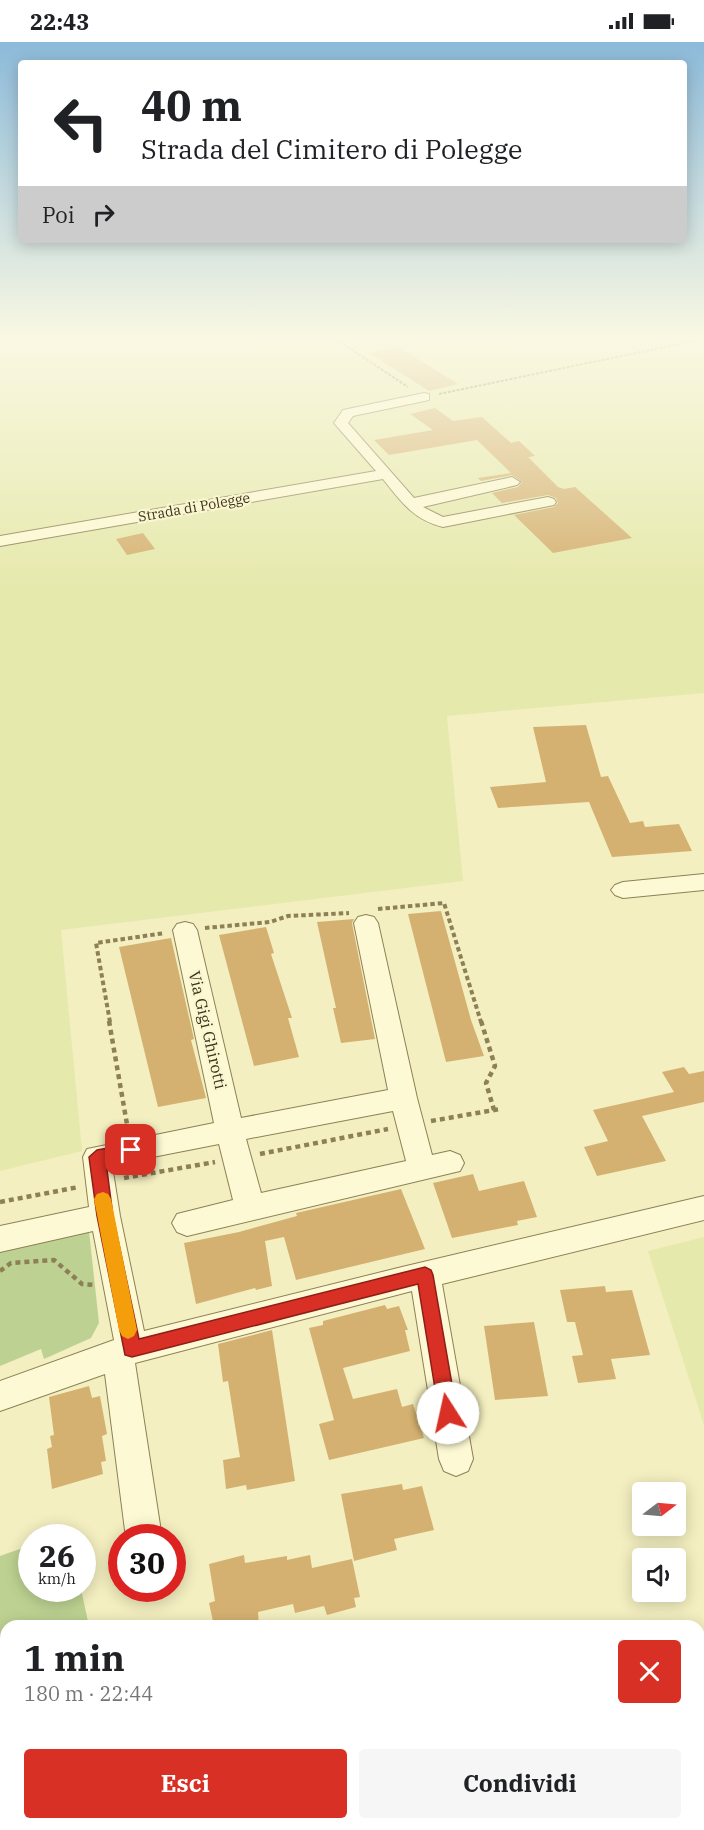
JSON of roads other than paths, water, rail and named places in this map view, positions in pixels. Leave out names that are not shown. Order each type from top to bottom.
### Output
[{"type":"street","points":[[340,422],[412,503],[416,511],[426,519],[442,522],[548,502]]},
{"type":"street","name":"Strada di Polegge","points":[[0,541],[387,474]]},
{"type":"street","points":[[412,503],[512,482]]},
{"type":"street","points":[[477,490],[501,511]]},
{"type":"street","points":[[623,890],[704,882]]},
{"type":"street","points":[[364,917],[403,1098],[422,1169]]},
{"type":"street","name":"Via Gigi Ghirotti","points":[[185,930],[230,1131],[250,1208]]},
{"type":"street","points":[[143,1524],[118,1281],[105,1216],[97,1157],[403,1098]]},
{"type":"street","points":[[188,1223],[450,1163]]},
{"type":"street","points":[[0,1396],[125,1351],[425,1275],[704,1208]]},
{"type":"street","points":[[0,1239],[105,1216]]},
{"type":"street","points":[[425,1275],[456,1459]]}]
